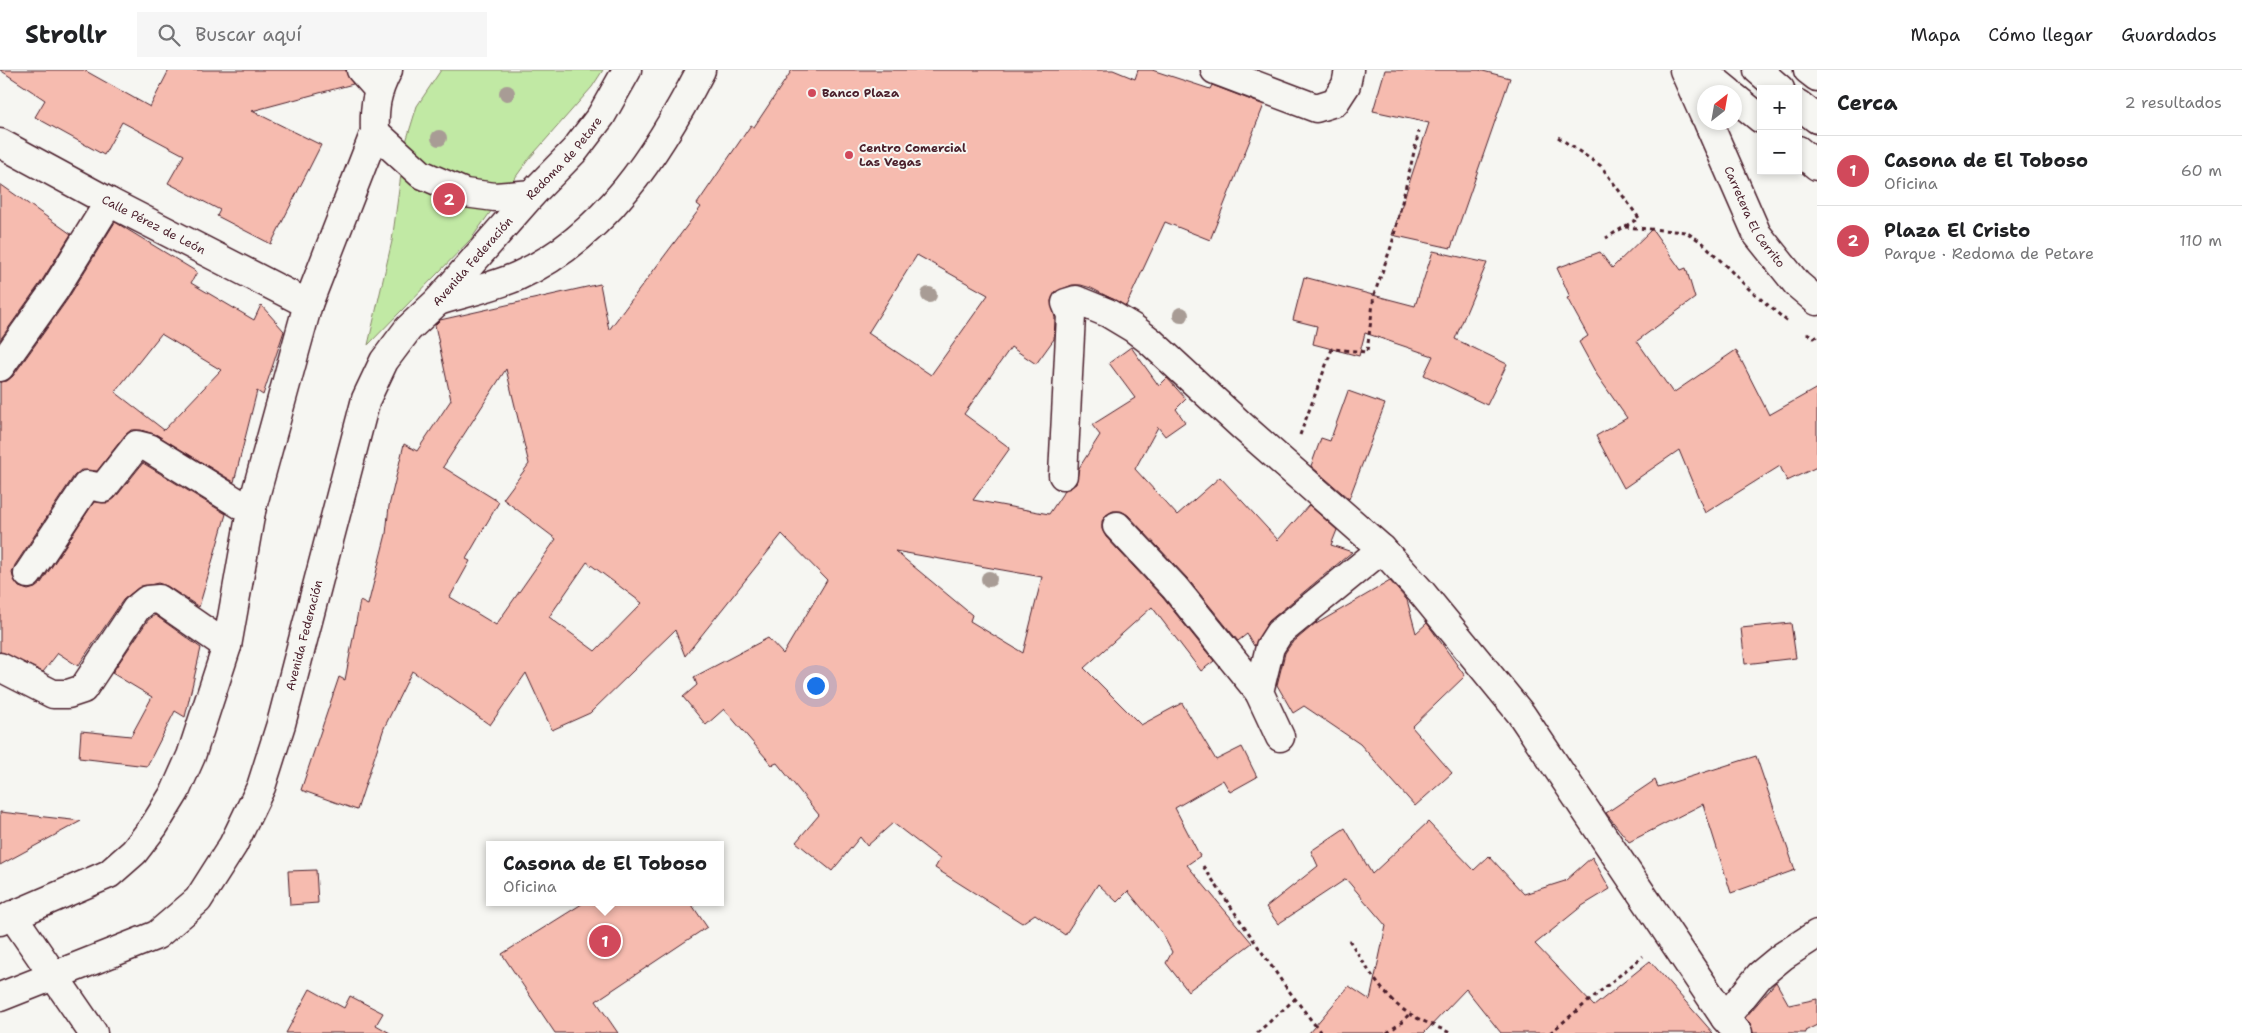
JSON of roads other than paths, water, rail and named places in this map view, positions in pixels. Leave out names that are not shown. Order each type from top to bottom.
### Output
[{"type":"street","name":"Redoma de Petare","points":[[375,132],[421,174],[465,193],[495,197],[532,194],[575,150],[601,116],[627,70]]},
{"type":"street","points":[[438,301],[518,276],[581,237],[615,204],[653,152],[701,70]]},
{"type":"street","points":[[1215,70],[1316,108],[1335,102],[1346,85],[1349,70]]},
{"type":"street","points":[[1684,70],[1697,99]]},
{"type":"street","points":[[1702,70],[1720,85]]},
{"type":"street","points":[[1758,70],[1775,85]]},
{"type":"street","points":[[1808,70],[1817,77]]},
{"type":"street","points":[[94,1033],[54,977],[6,918],[109,874],[134,852],[154,826],[179,783],[191,756],[227,646],[251,511],[308,304],[375,132],[376,76]]},
{"type":"street","points":[[1742,104],[1757,116]]},
{"type":"street","points":[[1802,107],[1817,119]]},
{"type":"street","name":"Carretera El Cerrito","points":[[1712,130],[1757,234],[1796,284],[1817,301]]},
{"type":"street","name":"Calle Pérez de León","points":[[0,143],[109,202],[308,304]]},
{"type":"street","points":[[1802,153],[1817,166]]},
{"type":"street","name":"Avenida Federación","points":[[0,997],[157,935],[198,900],[233,845],[261,787],[281,724],[366,399],[384,361],[408,329],[438,301],[532,194]]},
{"type":"street","points":[[0,367],[54,291],[109,202]]},
{"type":"street","points":[[1062,475],[1071,316],[1066,303],[1076,300],[1108,313],[1150,341],[1242,426],[1382,549],[1422,593],[1521,714],[1732,1026],[1760,974],[1817,934]]},
{"type":"street","points":[[28,574],[87,484],[103,488],[137,446],[149,448],[251,511]]},
{"type":"street","points":[[1117,526],[1174,588],[1259,692],[1280,737]]},
{"type":"street","points":[[1259,692],[1270,647],[1279,633],[1382,549]]},
{"type":"street","points":[[0,667],[52,694],[68,694],[83,689],[136,609],[147,600],[159,598],[227,646]]},
{"type":"place","name":"Banco Plaza","points":[[812,93]]},
{"type":"place","name":"Centro Comercial Las Vegas","points":[[849,155]]},
{"type":"place","name":"Plaza El Cristo","points":[[449,199]]},
{"type":"place","name":"Casona de El Toboso","points":[[605,941]]}]
